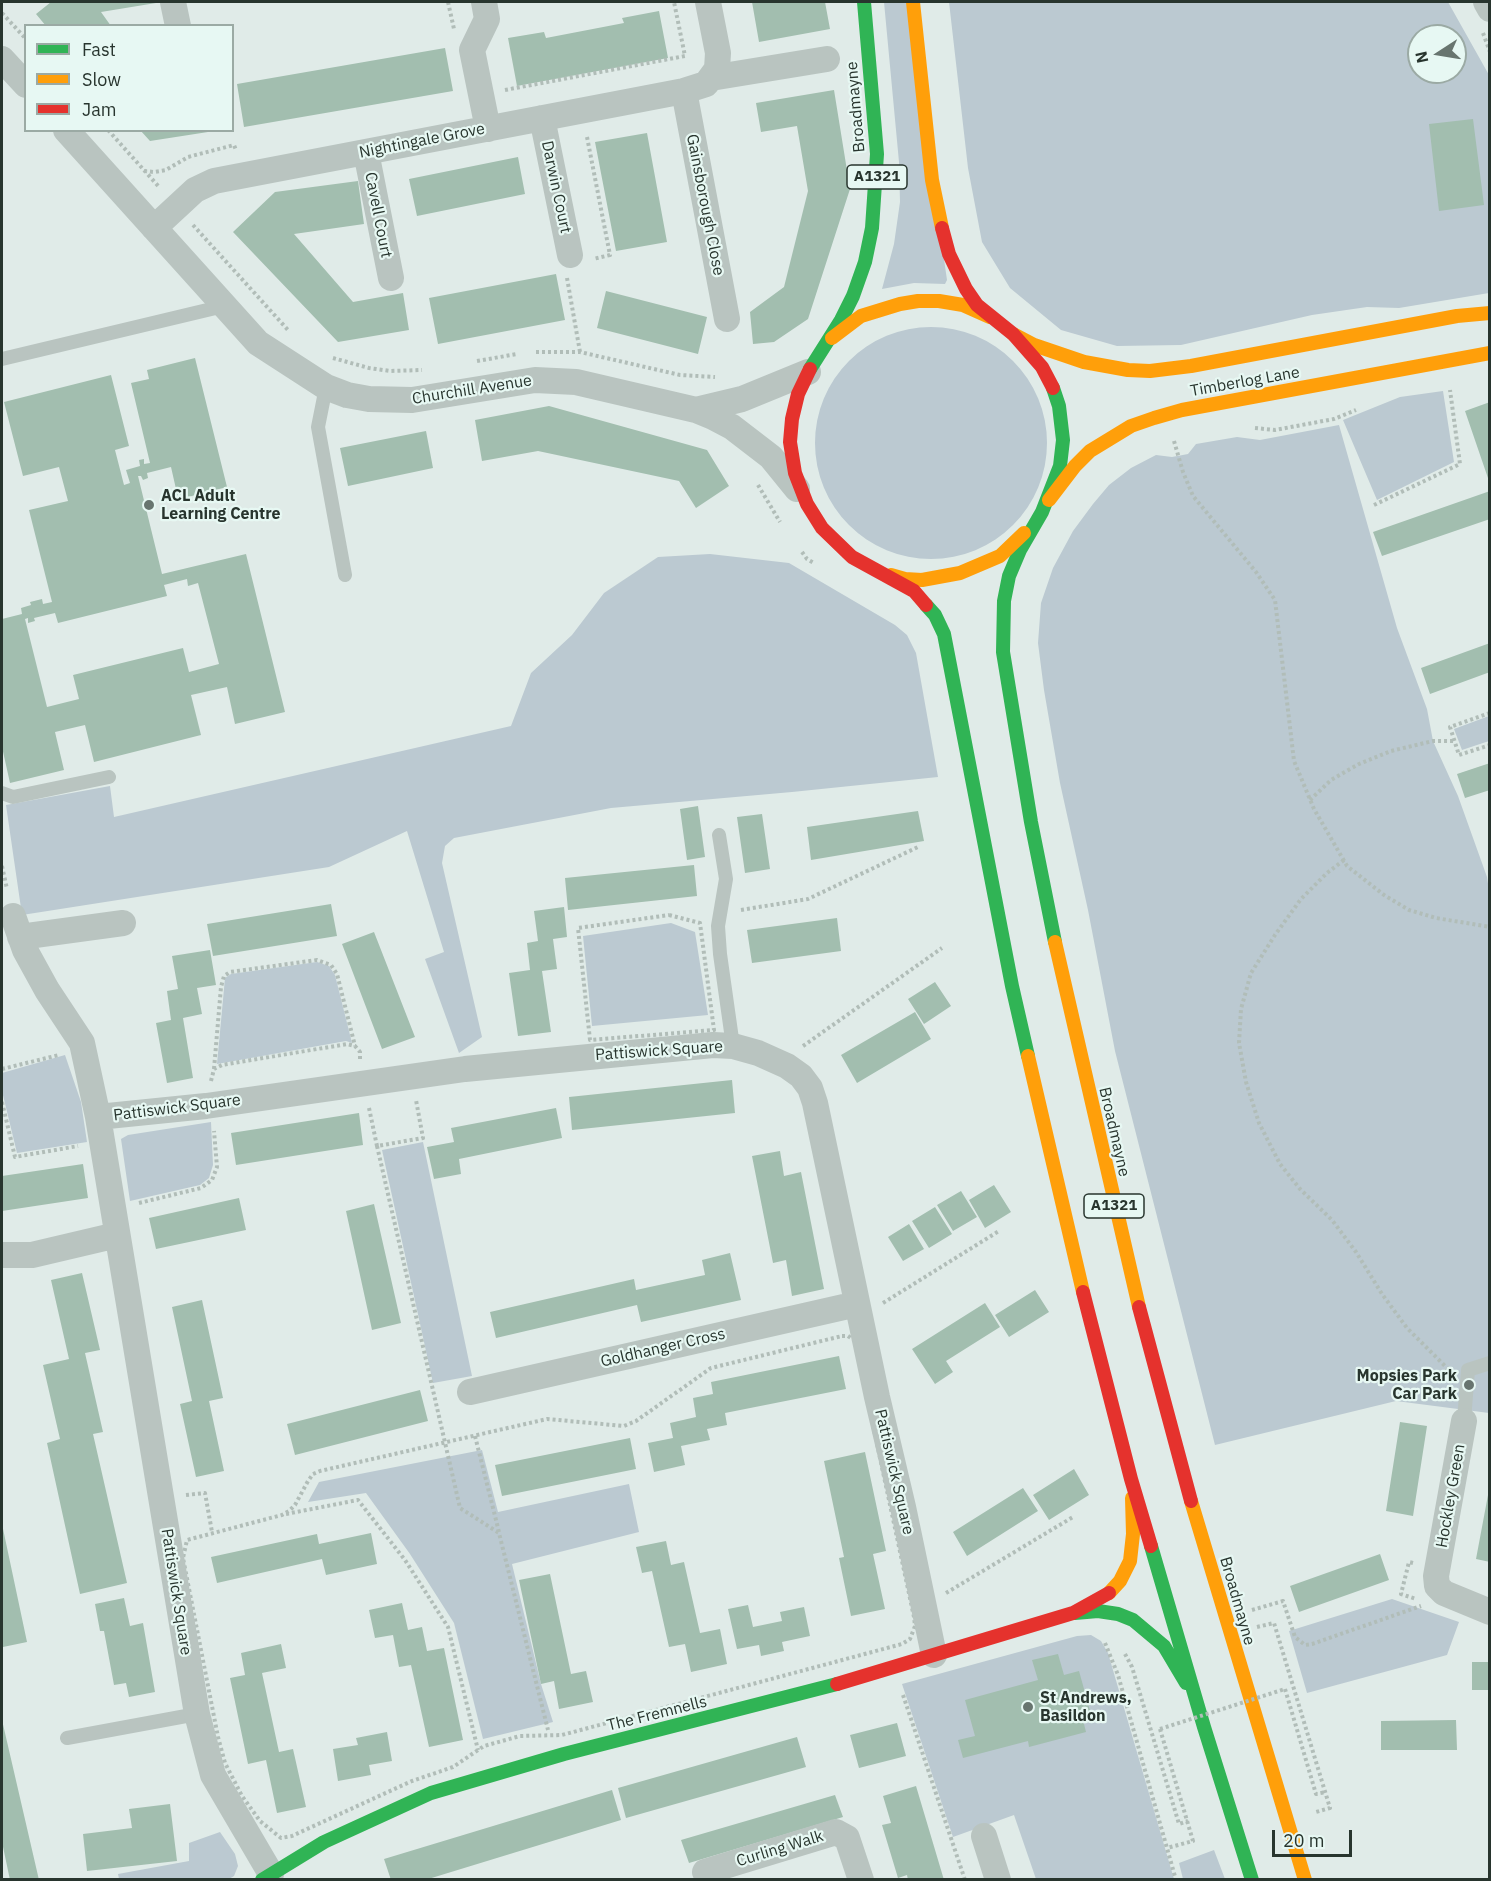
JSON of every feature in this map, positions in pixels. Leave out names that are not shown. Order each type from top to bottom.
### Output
[{"type":"main road","name":"Broadmayne","points":[[864,2],[878,154],[874,210],[865,262],[853,296],[808,372],[798,394],[792,419],[790,442],[795,473],[807,504],[822,528],[836,544],[852,557],[885,573],[914,591],[925,602],[944,634],[1009,975],[1068,1233],[1131,1479],[1252,1880]]},
{"type":"main road","name":"Broadmayne","points":[[913,2],[927,142],[937,208],[956,271],[977,305],[1013,334],[1042,367],[1052,385],[1059,406],[1063,440],[1060,466],[1053,488],[1009,576],[1004,601],[1002,626],[1007,684],[1031,822],[1093,1116],[1165,1410],[1225,1619],[1305,1880]]},
{"type":"main road","name":"Broadmayne","points":[[826,344],[861,316],[918,301],[939,301],[963,305],[993,319]]},
{"type":"main road","name":"Timberlog Lane","points":[[1013,334],[1034,345],[1084,362],[1128,370],[1150,371],[1191,366],[1457,316],[1490,313]]},
{"type":"main road","name":"Timberlog Lane","points":[[1038,518],[1060,484],[1090,451],[1131,426],[1182,410],[1490,353]]},
{"type":"main road","name":"Broadmayne","points":[[885,573],[905,579],[922,580],[960,573],[1000,556],[1038,518]]},
{"type":"main road","name":"The Fremnells","points":[[267,1877],[324,1842],[431,1793],[564,1754],[745,1708],[1073,1613],[1108,1595],[1120,1581],[1130,1561],[1133,1534],[1131,1479]]},
{"type":"main road","name":"The Fremnells","points":[[1073,1613],[1098,1611],[1118,1614],[1133,1620],[1148,1632],[1164,1646],[1185,1682],[1204,1727]]},
{"type":"street","points":[[173,2],[178,24]]},
{"type":"street","points":[[484,2],[487,20],[472,50],[488,129]]},
{"type":"street","points":[[700,85],[717,69],[718,53],[708,2]]},
{"type":"street","points":[[1486,2],[1490,9]]},
{"type":"street","points":[[2,59],[24,83]]},
{"type":"street","name":"Nightingale Grove","points":[[154,228],[203,185],[827,59]]},
{"type":"street","name":"Gainsborough Close","points":[[700,85],[727,319]]},
{"type":"street","name":"Darwin Court","points":[[542,118],[570,255]]},
{"type":"street","name":"Churchill Avenue","points":[[68,132],[258,343],[326,387],[347,395],[369,399],[412,400],[554,379],[696,410],[732,427],[771,457],[795,484],[807,504]]},
{"type":"street","name":"Cavell Court","points":[[366,152],[391,278]]},
{"type":"street","name":"Churchill Avenue","points":[[696,410],[742,399],[808,372]]},
{"type":"street","name":"Pattiswick Square","points":[[123,923],[16,926],[25,950],[46,990],[82,1043],[98,1117],[196,1714],[213,1775],[267,1877]]},
{"type":"street","name":"Pattiswick Square","points":[[98,1117],[206,1106],[465,1069],[610,1053],[713,1045],[733,1046],[774,1059],[801,1076],[810,1088],[815,1103],[934,1655]]},
{"type":"street","points":[[2,1255],[32,1255],[117,1235]]},
{"type":"street","name":"Goldhanger Cross","points":[[470,1392],[857,1304]]},
{"type":"street","name":"Hockley Green","points":[[1464,1421],[1436,1576],[1437,1586],[1444,1593],[1490,1612]]},
{"type":"street","name":"Curling Walk","points":[[705,1872],[836,1832],[847,1838],[861,1880]]},
{"type":"street","points":[[984,1836],[998,1880]]},
{"type":"lane","points":[[2,359],[224,306]]},
{"type":"lane","points":[[326,387],[318,427],[345,575]]},
{"type":"lane","points":[[2,793],[13,797],[109,777]]},
{"type":"lane","points":[[719,835],[726,879],[718,926],[733,1046]]},
{"type":"lane","name":"Hockley Green","points":[[1464,1421],[1468,1370],[1490,1363]]},
{"type":"lane","points":[[67,1737],[196,1714]]},
{"type":"path","points":[[448,2],[455,36]]},
{"type":"path","points":[[501,90],[686,56],[674,2]]},
{"type":"path","points":[[2,13],[24,37]]},
{"type":"path","points":[[110,132],[160,189]]},
{"type":"path","points":[[144,171],[166,170],[188,157],[234,145],[236,153]]},
{"type":"path","points":[[193,225],[271,312],[297,336]]},
{"type":"path","points":[[530,353],[580,352],[680,375],[721,377]]},
{"type":"path","points":[[469,362],[522,353]]},
{"type":"path","points":[[330,356],[369,368],[408,371],[429,369]]},
{"type":"path","points":[[1374,506],[1460,464],[1449,383]]},
{"type":"path","points":[[1168,442],[1182,437]]},
{"type":"path","points":[[1173,440],[1193,496],[1256,572],[1275,600],[1294,761],[1310,800],[1347,866],[1384,895],[1409,910],[1436,918],[1490,927]]},
{"type":"path","points":[[754,478],[782,523]]},
{"type":"path","points":[[801,550],[807,559],[817,565]]},
{"type":"path","points":[[1490,713],[1450,727],[1459,755],[1490,745]]},
{"type":"path","points":[[1310,800],[1331,780],[1359,764],[1391,751],[1433,741],[1454,741]]},
{"type":"path","points":[[734,912],[808,899],[918,847]]},
{"type":"path","points":[[1344,860],[1327,873],[1301,900],[1251,973],[1241,1009],[1239,1043],[1246,1082],[1259,1123],[1280,1164],[1300,1190],[1332,1220],[1407,1328],[1447,1368],[1451,1377]]},
{"type":"path","points":[[2,866],[7,889]]},
{"type":"path","points":[[582,1044],[590,1040],[714,1030],[700,923],[669,915],[578,928],[590,1040]]},
{"type":"path","points":[[802,1046],[942,948]]},
{"type":"path","points":[[212,1090],[211,1076],[214,1069],[221,987],[224,976],[231,972],[317,960],[331,965],[337,974],[364,1069]]},
{"type":"path","points":[[214,1069],[222,1065],[347,1044],[356,1046]]},
{"type":"path","points":[[2,1070],[65,1053]]},
{"type":"path","points":[[377,1146],[423,1138],[415,1094]]},
{"type":"path","points":[[2,1102],[15,1157],[80,1146]]},
{"type":"path","points":[[368,1105],[460,1508],[499,1533]]},
{"type":"path","points":[[128,1205],[201,1188],[212,1180],[217,1167],[214,1128]]},
{"type":"path","points":[[882,1304],[999,1231]]},
{"type":"path","points":[[282,1515],[295,1504],[313,1474],[320,1471],[546,1419],[624,1426],[636,1421],[711,1368],[842,1336],[848,1336],[855,1341],[914,1617],[915,1626],[910,1639],[902,1644],[562,1735],[520,1737],[484,1746],[453,1767],[412,1781],[292,1836],[281,1838],[260,1821],[242,1796],[225,1763],[183,1558],[187,1540],[282,1515],[358,1500],[405,1560],[448,1627],[478,1750]]},
{"type":"path","points":[[475,1436],[549,1735]]},
{"type":"path","points":[[180,1490],[182,1495],[205,1493],[212,1533]]},
{"type":"path","points":[[945,1594],[1073,1517]]},
{"type":"path","points":[[1256,1635],[1249,1611],[1283,1601],[1295,1637],[1305,1645],[1428,1604],[1401,1594],[1409,1562],[1417,1564]]},
{"type":"path","points":[[1254,1628],[1274,1623],[1330,1808],[1312,1814],[1314,1820]]},
{"type":"path","points":[[1104,1640],[1118,1675],[1176,1880]]},
{"type":"path","points":[[1121,1649],[1132,1667],[1179,1824],[1188,1821]]},
{"type":"path","points":[[1271,1685],[1274,1696]]},
{"type":"path","points":[[1167,1848],[1193,1841],[1160,1729],[1285,1689],[1316,1794],[1326,1792]]},
{"type":"path","points":[[902,1692],[965,1880]]},
{"type":"shaded area","points":[[884,2],[907,2],[947,280],[945,284],[914,283],[882,289],[894,244],[900,202],[899,162]]},
{"type":"shaded area","points":[[949,2],[1448,2],[1460,24],[1407,24],[1407,84],[1467,84],[1467,36],[1489,75],[1489,293],[1399,308],[1367,307],[1312,315],[1181,345],[1117,346],[1061,330],[1010,288],[982,242],[968,168]]},
{"type":"shaded area","points":[[931,327],[954,329],[986,341],[1005,353],[1021,369],[1042,409],[1047,443],[1045,466],[1033,498],[1021,517],[1005,533],[965,554],[931,559],[908,557],[876,545],[857,533],[841,517],[820,477],[815,443],[817,420],[829,388],[841,369],[857,353],[897,332]]},
{"type":"shaded area","points":[[1443,391],[1454,462],[1377,500],[1343,420],[1400,397]]},
{"type":"shaded area","points":[[1339,425],[1397,628],[1427,709],[1433,741],[1458,796],[1487,877],[1489,890],[1489,1413],[1396,1401],[1215,1445],[1115,1051],[1088,910],[1060,783],[1044,690],[1038,643],[1041,603],[1053,568],[1073,531],[1109,485],[1131,468],[1156,455],[1172,457],[1188,454],[1196,444],[1237,437],[1260,440]]},
{"type":"shaded area","points":[[710,554],[789,563],[895,625],[907,635],[916,653],[938,777],[611,808],[454,838],[445,846],[442,863],[482,1037],[459,1053],[425,959],[444,952],[407,831],[329,867],[22,915],[6,805],[110,786],[114,817],[511,726],[531,673],[572,635],[604,593],[658,557]]},
{"type":"shaded area","points":[[1489,716],[1489,741],[1462,750],[1454,729]]},
{"type":"shaded area","points":[[671,923],[695,932],[708,1015],[592,1026],[583,936]]},
{"type":"shaded area","points":[[317,962],[329,966],[335,975],[352,1043],[346,1041],[217,1064],[225,978],[231,974]]},
{"type":"shaded area","points":[[65,1055],[81,1102],[87,1142],[17,1153],[2,1091],[2,1073]]},
{"type":"shaded area","points":[[211,1122],[213,1165],[209,1178],[200,1185],[130,1201],[121,1139],[128,1135]]},
{"type":"shaded area","points":[[423,1142],[472,1376],[433,1383],[382,1150]]},
{"type":"shaded area","points":[[482,1450],[498,1512],[629,1484],[639,1532],[512,1564],[541,1684],[553,1722],[483,1739],[454,1623],[410,1554],[366,1493],[308,1502],[319,1482]]},
{"type":"shaded area","points":[[1392,1599],[1459,1622],[1447,1655],[1307,1693],[1289,1631]]},
{"type":"shaded area","points":[[1091,1635],[1101,1641],[1108,1653],[1174,1879],[1036,1879],[1014,1815],[953,1837],[902,1684],[1077,1636]]},
{"type":"shaded area","points":[[220,1832],[235,1854],[238,1866],[234,1876],[229,1879],[119,1879],[118,1874],[189,1861],[189,1843]]},
{"type":"shaded area","points":[[1214,1850],[1225,1879],[1183,1879],[1179,1863]]},
{"type":"building","points":[[51,2],[156,2],[101,12],[110,24],[44,24],[36,14]]},
{"type":"building","points":[[752,2],[825,2],[830,29],[759,42]]},
{"type":"building","points":[[659,11],[668,58],[517,86],[508,38],[544,32],[546,38],[624,23],[622,18]]},
{"type":"building","points":[[445,48],[453,91],[244,127],[237,84]]},
{"type":"building","points":[[834,90],[850,189],[808,319],[774,342],[753,344],[750,312],[784,287],[808,191],[797,126],[761,132],[756,103]]},
{"type":"building","points":[[1473,119],[1484,205],[1439,211],[1429,124]]},
{"type":"building","points":[[142,132],[208,132],[150,141]]},
{"type":"building","points":[[647,133],[667,242],[616,251],[595,142]]},
{"type":"building","points":[[518,157],[525,194],[417,216],[409,179]]},
{"type":"building","points":[[358,181],[364,224],[294,234],[353,302],[403,293],[409,330],[338,342],[233,232],[275,192]]},
{"type":"building","points":[[556,274],[565,320],[438,344],[429,298]]},
{"type":"building","points":[[606,291],[707,317],[698,354],[597,328]]},
{"type":"building","points":[[195,358],[227,487],[180,499],[179,495],[172,496],[171,490],[176,489],[171,467],[147,473],[148,478],[143,480],[141,476],[138,476],[162,574],[246,554],[285,712],[235,724],[227,687],[191,695],[201,735],[94,762],[85,725],[55,732],[64,770],[10,783],[2,747],[2,619],[22,614],[21,608],[31,605],[30,602],[42,599],[43,604],[52,602],[29,510],[68,501],[59,467],[23,476],[4,402],[111,375],[129,446],[115,450],[124,485],[130,483],[126,470],[140,466],[139,460],[144,459],[144,464],[150,463],[131,383],[149,379],[147,370]],"holes":[[[187,579],[188,586],[198,583],[219,664],[189,672],[183,648],[73,675],[79,699],[47,707],[25,619],[28,618],[28,623],[35,621],[34,618],[55,613],[58,623],[167,596],[164,585]]]},
{"type":"building","points":[[1490,402],[1490,481],[1489,481],[1465,411]]},
{"type":"building","points":[[549,406],[707,450],[729,486],[696,508],[679,481],[538,451],[482,461],[475,420]]},
{"type":"building","points":[[426,431],[433,468],[348,486],[340,448]]},
{"type":"building","points":[[1490,491],[1490,519],[1382,556],[1373,532]]},
{"type":"building","points":[[1490,643],[1490,672],[1430,694],[1421,668]]},
{"type":"building","points":[[1490,763],[1490,790],[1465,798],[1457,774]]},
{"type":"building","points":[[698,806],[705,857],[687,860],[680,809]]},
{"type":"building","points":[[918,811],[924,841],[811,860],[807,827]]},
{"type":"building","points":[[762,814],[770,869],[745,873],[737,817]]},
{"type":"building","points":[[694,865],[697,896],[568,910],[565,878]]},
{"type":"building","points":[[331,904],[337,936],[213,956],[207,924]]},
{"type":"building","points":[[564,907],[567,937],[553,939],[557,969],[542,971],[551,1032],[518,1036],[509,973],[530,970],[527,943],[538,941],[534,911]]},
{"type":"building","points":[[837,918],[841,951],[752,963],[747,930]]},
{"type":"building","points":[[374,932],[415,1037],[382,1049],[342,944]]},
{"type":"building","points":[[210,950],[216,985],[197,988],[202,1014],[183,1018],[193,1078],[167,1083],[156,1023],[171,1020],[167,991],[178,989],[172,956]]},
{"type":"building","points":[[935,982],[951,1006],[924,1024],[908,999]]},
{"type":"building","points":[[915,1012],[931,1039],[857,1083],[841,1055]]},
{"type":"building","points":[[732,1080],[735,1113],[572,1130],[569,1097]]},
{"type":"building","points":[[556,1108],[562,1138],[459,1159],[461,1174],[434,1179],[427,1147],[454,1142],[451,1128]]},
{"type":"building","points":[[359,1113],[363,1145],[236,1165],[231,1133]]},
{"type":"building","points":[[780,1151],[784,1176],[801,1172],[824,1289],[792,1296],[786,1260],[773,1263],[752,1156]]},
{"type":"building","points":[[83,1164],[88,1198],[2,1211],[2,1176]]},
{"type":"building","points":[[994,1185],[1011,1212],[985,1228],[969,1200]]},
{"type":"building","points":[[961,1191],[977,1217],[953,1231],[937,1205]]},
{"type":"building","points":[[239,1198],[246,1230],[156,1249],[149,1218]]},
{"type":"building","points":[[374,1204],[401,1323],[372,1330],[346,1211]]},
{"type":"building","points":[[935,1207],[952,1234],[929,1248],[912,1221]]},
{"type":"building","points":[[909,1224],[924,1249],[903,1261],[888,1237]]},
{"type":"building","points":[[730,1253],[741,1300],[641,1322],[637,1305],[496,1338],[490,1312],[634,1279],[636,1290],[705,1275],[702,1260]]},
{"type":"building","points":[[82,1273],[100,1350],[85,1353],[103,1432],[93,1434],[127,1583],[80,1594],[47,1443],[60,1439],[43,1365],[69,1359],[51,1280]]},
{"type":"building","points":[[1035,1290],[1049,1312],[1009,1337],[995,1315]]},
{"type":"building","points":[[202,1300],[223,1398],[209,1401],[224,1471],[196,1477],[180,1404],[192,1401],[172,1307]]},
{"type":"building","points":[[985,1303],[1000,1327],[946,1361],[953,1372],[935,1384],[912,1349]]},
{"type":"building","points":[[839,1356],[846,1389],[725,1413],[727,1425],[707,1429],[710,1440],[681,1446],[685,1465],[654,1472],[648,1443],[673,1438],[670,1423],[696,1417],[693,1398],[713,1394],[711,1382]]},
{"type":"building","points":[[420,1390],[428,1421],[295,1455],[287,1424]]},
{"type":"building","points":[[1400,1422],[1427,1426],[1413,1516],[1386,1511]]},
{"type":"building","points":[[630,1438],[636,1469],[502,1496],[495,1465]]},
{"type":"building","points":[[865,1452],[886,1551],[873,1554],[885,1609],[851,1616],[839,1558],[844,1557],[824,1461]]},
{"type":"building","points":[[1074,1469],[1089,1495],[1049,1520],[1033,1495]]},
{"type":"building","points":[[1023,1488],[1038,1511],[967,1556],[953,1532]]},
{"type":"building","points":[[1488,1495],[1490,1495],[1490,1562],[1476,1559]]},
{"type":"building","points":[[2,1524],[27,1642],[3,1647],[2,1639]]},
{"type":"building","points":[[371,1533],[377,1564],[326,1575],[322,1559],[217,1583],[211,1557],[317,1534],[319,1544]]},
{"type":"building","points":[[666,1541],[671,1565],[684,1562],[700,1633],[720,1629],[727,1664],[691,1672],[685,1644],[669,1647],[652,1571],[642,1573],[636,1547]]},
{"type":"building","points":[[1380,1554],[1389,1580],[1299,1612],[1290,1586]]},
{"type":"building","points":[[550,1574],[571,1674],[586,1671],[593,1702],[559,1709],[554,1681],[541,1684],[519,1580]]},
{"type":"building","points":[[124,1598],[130,1626],[143,1623],[155,1692],[129,1697],[126,1683],[114,1685],[104,1631],[100,1631],[95,1604]]},
{"type":"building","points":[[402,1603],[408,1630],[422,1627],[427,1651],[444,1648],[463,1740],[429,1747],[411,1665],[399,1667],[393,1635],[375,1638],[369,1610]]},
{"type":"building","points":[[748,1605],[753,1627],[782,1621],[780,1612],[804,1607],[810,1636],[782,1642],[784,1651],[761,1656],[759,1645],[737,1649],[728,1609]]},
{"type":"building","points":[[281,1644],[286,1668],[262,1673],[279,1752],[293,1749],[306,1807],[277,1813],[266,1760],[248,1764],[230,1678],[245,1675],[241,1653]]},
{"type":"building","name":"St Andrews, Basildon","points":[[1058,1654],[1064,1675],[1079,1671],[1091,1714],[1082,1716],[1086,1732],[1029,1747],[1028,1741],[963,1758],[958,1740],[975,1736],[965,1700],[1038,1680],[1032,1660]]},
{"type":"building","points":[[1472,1662],[1490,1662],[1490,1690],[1472,1690]]},
{"type":"building","points":[[2,1720],[39,1880],[10,1880],[2,1842]]},
{"type":"building","points":[[1456,1720],[1457,1750],[1381,1750],[1381,1721]]},
{"type":"building","points":[[897,1723],[906,1756],[859,1768],[850,1735]]},
{"type":"building","points":[[387,1732],[392,1761],[369,1765],[371,1775],[338,1781],[333,1749],[358,1745],[356,1738]]},
{"type":"building","points":[[797,1737],[806,1767],[626,1818],[618,1788]]},
{"type":"building","points":[[916,1786],[944,1880],[908,1880],[907,1875],[898,1878],[882,1825],[891,1823],[883,1796]]},
{"type":"building","points":[[612,1790],[621,1820],[425,1880],[391,1880],[384,1859]]},
{"type":"building","points":[[835,1795],[843,1817],[689,1863],[681,1840]]},
{"type":"building","points":[[170,1804],[177,1861],[87,1871],[83,1834],[132,1828],[129,1809]]},
{"type":"traffic: fast","points":[[810,369],[841,320],[853,296],[865,262],[872,228],[877,154],[864,2]]},
{"type":"traffic: fast","points":[[1053,388],[1059,406],[1063,440],[1060,466],[1042,512],[1020,550],[1009,576],[1004,601],[1003,652],[1031,822],[1055,942]]},
{"type":"traffic: fast","points":[[926,605],[935,615],[944,634],[1012,986],[1028,1056]]},
{"type":"traffic: fast","points":[[1151,1546],[1252,1880]]},
{"type":"traffic: fast","points":[[1075,1613],[1098,1611],[1118,1614],[1133,1620],[1164,1646],[1186,1683]]},
{"type":"traffic: fast","points":[[262,1880],[324,1842],[431,1793],[564,1754],[837,1684]]},
{"type":"traffic: slow","points":[[913,2],[932,180],[942,228]]},
{"type":"traffic: slow","points":[[832,338],[861,316],[918,301],[939,301],[963,305],[990,317]]},
{"type":"traffic: slow","points":[[1013,334],[1034,345],[1084,362],[1128,370],[1150,371],[1191,366],[1457,316],[1490,313]]},
{"type":"traffic: slow","points":[[1049,500],[1075,466],[1090,451],[1131,426],[1154,418],[1182,410],[1490,353]]},
{"type":"traffic: slow","points":[[891,575],[922,580],[960,573],[1000,556],[1024,533]]},
{"type":"traffic: slow","points":[[1055,942],[1139,1307]]},
{"type":"traffic: slow","points":[[1028,1056],[1083,1292]]},
{"type":"traffic: slow","points":[[1109,1593],[1120,1581],[1130,1561],[1133,1534],[1132,1498]]},
{"type":"traffic: slow","points":[[1191,1501],[1305,1880]]},
{"type":"traffic: jam","points":[[942,228],[949,254],[966,289],[977,305],[1013,334],[1042,367],[1053,388]]},
{"type":"traffic: jam","points":[[810,369],[798,394],[792,419],[790,442],[795,473],[807,504],[822,528],[852,557],[914,591],[926,605]]},
{"type":"traffic: jam","points":[[1083,1292],[1131,1479],[1151,1546]]},
{"type":"traffic: jam","points":[[1139,1307],[1191,1501]]},
{"type":"traffic: jam","points":[[837,1684],[1073,1613],[1109,1593]]},
{"type":"place","name":"ACL Adult Learning Centre","points":[[149,505]]},
{"type":"place","name":"Mopsies Park Car Park","points":[[1469,1385]]},
{"type":"place","name":"St Andrews, Basildon","points":[[1028,1707]]}]
